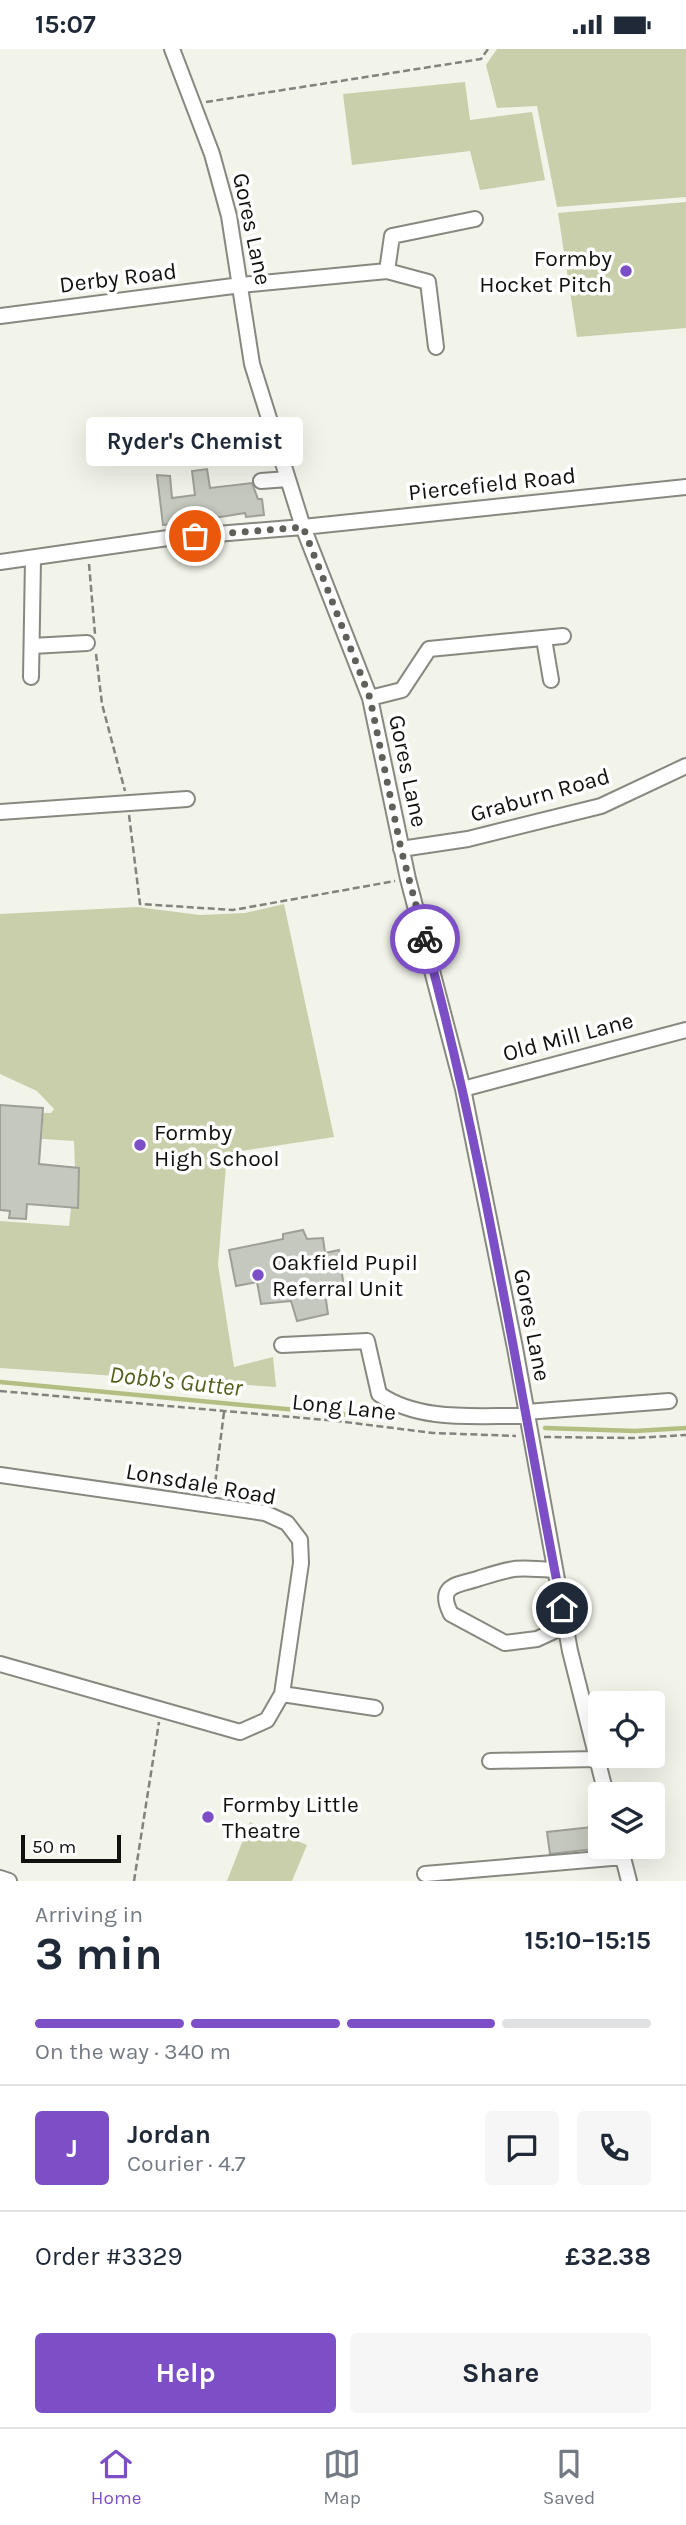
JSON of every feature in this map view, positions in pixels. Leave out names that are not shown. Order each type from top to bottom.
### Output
[{"type":"street","name":"Gores Lane","points":[[172,49],[212,154],[229,216],[252,364],[303,527],[370,698],[408,879],[463,1089],[527,1414],[565,1626],[588,1725]]},
{"type":"street","points":[[436,347],[428,282],[387,271],[392,236],[475,219]]},
{"type":"street","name":"Derby Road","points":[[0,316],[241,285],[387,271]]},
{"type":"street","points":[[261,481],[288,479]]},
{"type":"street","name":"Piercefield Road","points":[[0,562],[168,538],[303,527],[686,487]]},
{"type":"street","points":[[32,677],[33,559]]},
{"type":"street","points":[[370,698],[402,690],[429,649],[563,636]]},
{"type":"street","points":[[544,639],[551,680]]},
{"type":"street","points":[[32,646],[92,643]]},
{"type":"street","name":"Graburn Road","points":[[401,849],[468,839],[601,806],[686,766]]},
{"type":"street","points":[[0,812],[187,799]]},
{"type":"street","name":"Old Mill Lane","points":[[463,1089],[686,1030]]},
{"type":"street","points":[[282,1345],[367,1341],[379,1394],[395,1405],[440,1415],[527,1414],[669,1401]]},
{"type":"street","name":"Lonsdale Road","points":[[0,1475],[265,1513],[287,1523],[300,1540],[301,1563],[282,1694],[267,1720],[240,1732],[0,1664]]},
{"type":"street","points":[[554,1570],[513,1567],[476,1580],[457,1582],[450,1588],[447,1605],[451,1614],[505,1643],[537,1639],[565,1626]]},
{"type":"street","points":[[282,1694],[375,1708]]},
{"type":"street","points":[[490,1762],[588,1759]]},
{"type":"street","points":[[425,1874],[588,1856]]},
{"type":"street","points":[[624,1859],[629,1881]]},
{"type":"street","points":[[0,1878],[9,1881]]},
{"type":"path","points":[[208,102],[481,58],[488,49]]},
{"type":"path","points":[[87,551],[92,643],[102,704],[128,803],[140,904],[233,910],[408,879]]},
{"type":"path","name":"Long Lane","points":[[0,1391],[337,1421],[433,1433],[634,1438],[686,1435]]},
{"type":"path","points":[[213,1505],[224,1412]]},
{"type":"path","points":[[134,1881],[160,1709]]},
{"type":"green space","points":[[497,49],[686,49],[686,197],[557,207],[537,106],[497,108],[486,65]]},
{"type":"green space","points":[[465,82],[470,120],[532,112],[545,180],[480,190],[470,151],[352,165],[343,94]]},
{"type":"green space","name":"Formby Hocket Pitch","points":[[686,202],[686,328],[577,337],[558,213]]},
{"type":"green space","name":"Formby High School","points":[[284,904],[334,1137],[227,1153],[218,1265],[234,1367],[273,1357],[276,1387],[0,1368],[0,1221],[69,1226],[71,1208],[78,1207],[79,1168],[75,1167],[74,1141],[42,1139],[43,1113],[51,1113],[54,1109],[37,1091],[0,1074],[0,914],[137,907],[200,915],[245,913]]},
{"type":"green space","points":[[250,1822],[307,1845],[292,1881],[227,1881]]},
{"type":"building","points":[[207,469],[210,488],[252,483],[258,499],[262,499],[264,515],[246,517],[245,513],[214,518],[215,521],[163,525],[157,475],[170,476],[172,498],[195,495],[192,471]]},
{"type":"building","points":[[0,1105],[43,1108],[39,1164],[79,1168],[78,1208],[27,1204],[26,1219],[9,1218],[10,1211],[0,1210]]},
{"type":"building","name":"Oakfield Pupil Referral Unit","points":[[303,1230],[307,1239],[323,1238],[325,1253],[339,1250],[344,1289],[325,1293],[328,1314],[297,1321],[291,1301],[261,1304],[257,1282],[236,1286],[229,1250],[283,1239],[283,1234]]},
{"type":"building","points":[[588,1827],[588,1850],[550,1854],[547,1832]]},
{"type":"waterway","name":"Dobb's Gutter","points":[[0,1382],[350,1415]]},
{"type":"waterway","name":"Dobb's Gutter","points":[[545,1428],[635,1431],[686,1428]]},
{"type":"way so far","points":[[195,536],[303,527],[370,698],[401,849],[425,939]]},
{"type":"place","name":"Formby Hocket Pitch","points":[[626,271]]},
{"type":"place","name":"Ryder's Chemist","points":[[195,536]]},
{"type":"place","name":"Formby High School","points":[[140,1145]]},
{"type":"place","name":"Oakfield Pupil Referral Unit","points":[[258,1275]]},
{"type":"place","name":"Formby Little Theatre","points":[[208,1817]]},
{"type":"route","points":[[425,939],[463,1089],[515,1348],[562,1608]]}]
